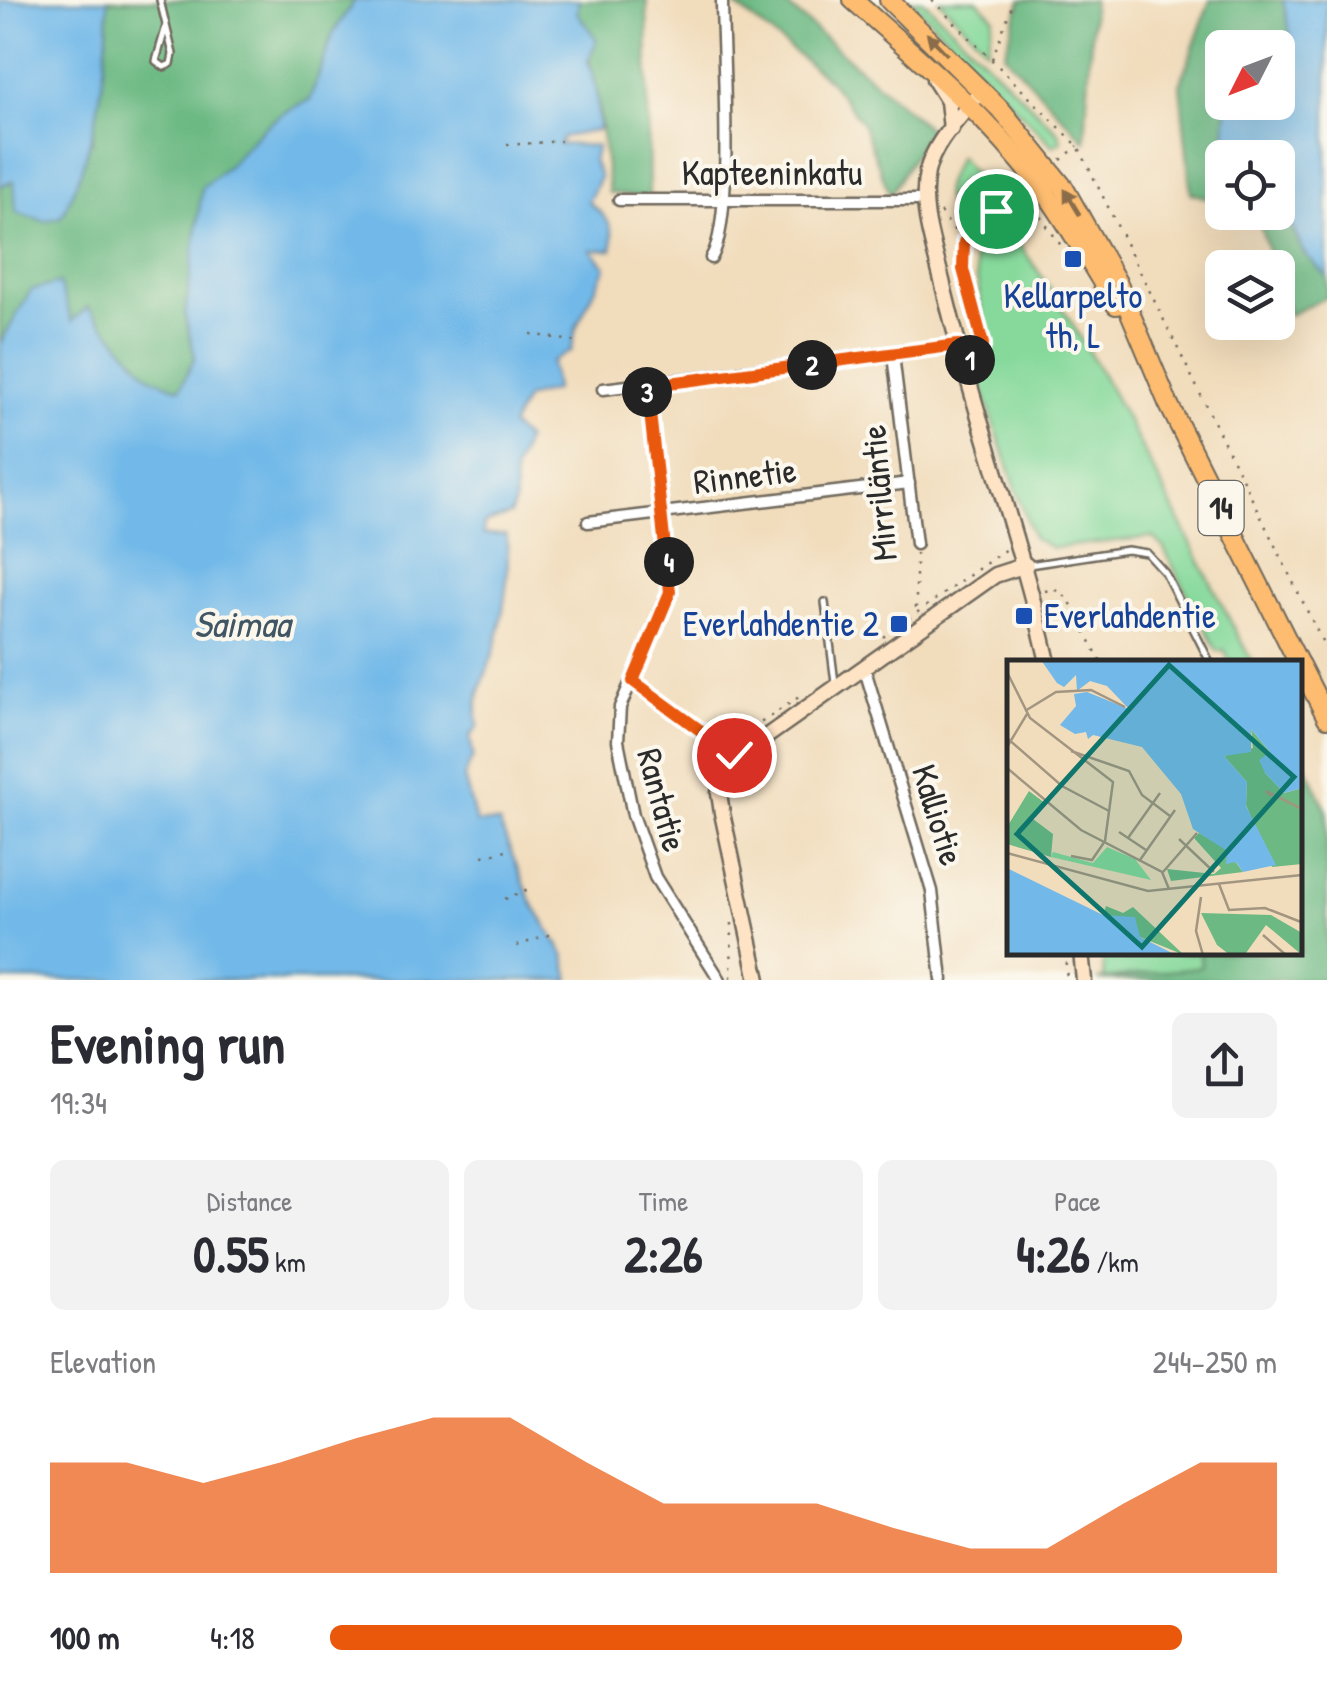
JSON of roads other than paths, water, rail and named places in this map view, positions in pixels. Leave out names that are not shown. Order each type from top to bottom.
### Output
[{"type":"highway","name":"14","points":[[853,0],[970,106],[1048,196],[1144,353],[1297,660]]},
{"type":"highway","name":"14","points":[[890,0],[982,90],[1064,188],[1118,284],[1144,353]]},
{"type":"highway","name":"14","points":[[1302,670],[1327,718]]},
{"type":"street","points":[[711,258],[719,246],[722,202],[722,0]]},
{"type":"street","points":[[923,62],[948,101],[950,128]]},
{"type":"street","points":[[982,90],[931,156],[925,206],[958,345],[1026,565],[1048,660]]},
{"type":"street","name":"Kapteeninkatu","points":[[619,200],[925,206]]},
{"type":"street","points":[[603,390],[958,345]]},
{"type":"street","name":"Mirriläntie","points":[[893,354],[916,544]]},
{"type":"street","name":"Rantatie","points":[[647,386],[670,592],[620,706],[618,741],[633,815],[655,878],[720,980]]},
{"type":"street","name":"Rinnetie","points":[[588,522],[909,484]]},
{"type":"street","points":[[758,980],[719,793],[730,750],[865,670],[920,618],[995,575],[1026,565]]},
{"type":"street","name":"Kalliotie","points":[[865,670],[932,890],[942,980]]},
{"type":"street","points":[[633,681],[730,750]]},
{"type":"street","points":[[1082,955],[1084,980]]},
{"type":"lane","points":[[160,0],[173,54],[171,64],[164,67],[156,61],[166,26]]},
{"type":"lane","points":[[1026,565],[1127,550],[1147,553],[1165,573],[1209,660]]},
{"type":"lane","points":[[824,602],[836,689]]},
{"type":"water","points":[[0,0],[108,0],[97,112],[83,166],[61,217],[44,221],[16,212],[14,181],[0,186]]},
{"type":"water","name":"Saimaa","points":[[355,0],[579,0],[577,13],[597,40],[588,61],[596,86],[599,130],[563,137],[559,144],[597,146],[593,161],[600,177],[588,202],[608,222],[612,250],[591,250],[606,267],[576,328],[571,351],[551,362],[555,390],[526,398],[511,426],[526,440],[514,471],[515,503],[510,515],[484,524],[483,534],[506,535],[507,573],[498,637],[477,703],[478,727],[470,736],[473,756],[464,777],[476,822],[499,823],[532,903],[565,956],[570,980],[0,980],[0,344],[31,290],[59,283],[72,321],[88,307],[150,377],[180,389],[195,357],[185,316],[202,187],[264,128],[310,100],[333,33]]},
{"type":"water","points":[[1283,0],[1327,0],[1327,277],[1304,253],[1293,230],[1295,140],[1228,140],[1226,132],[1226,120],[1295,120],[1295,30],[1289,30]]},
{"type":"place","name":"Kellarpelto th, L","points":[[1073,259]]},
{"type":"place","name":"Everlahdentie","points":[[1024,616]]},
{"type":"place","name":"Everlahdentie 2","points":[[899,624]]}]
